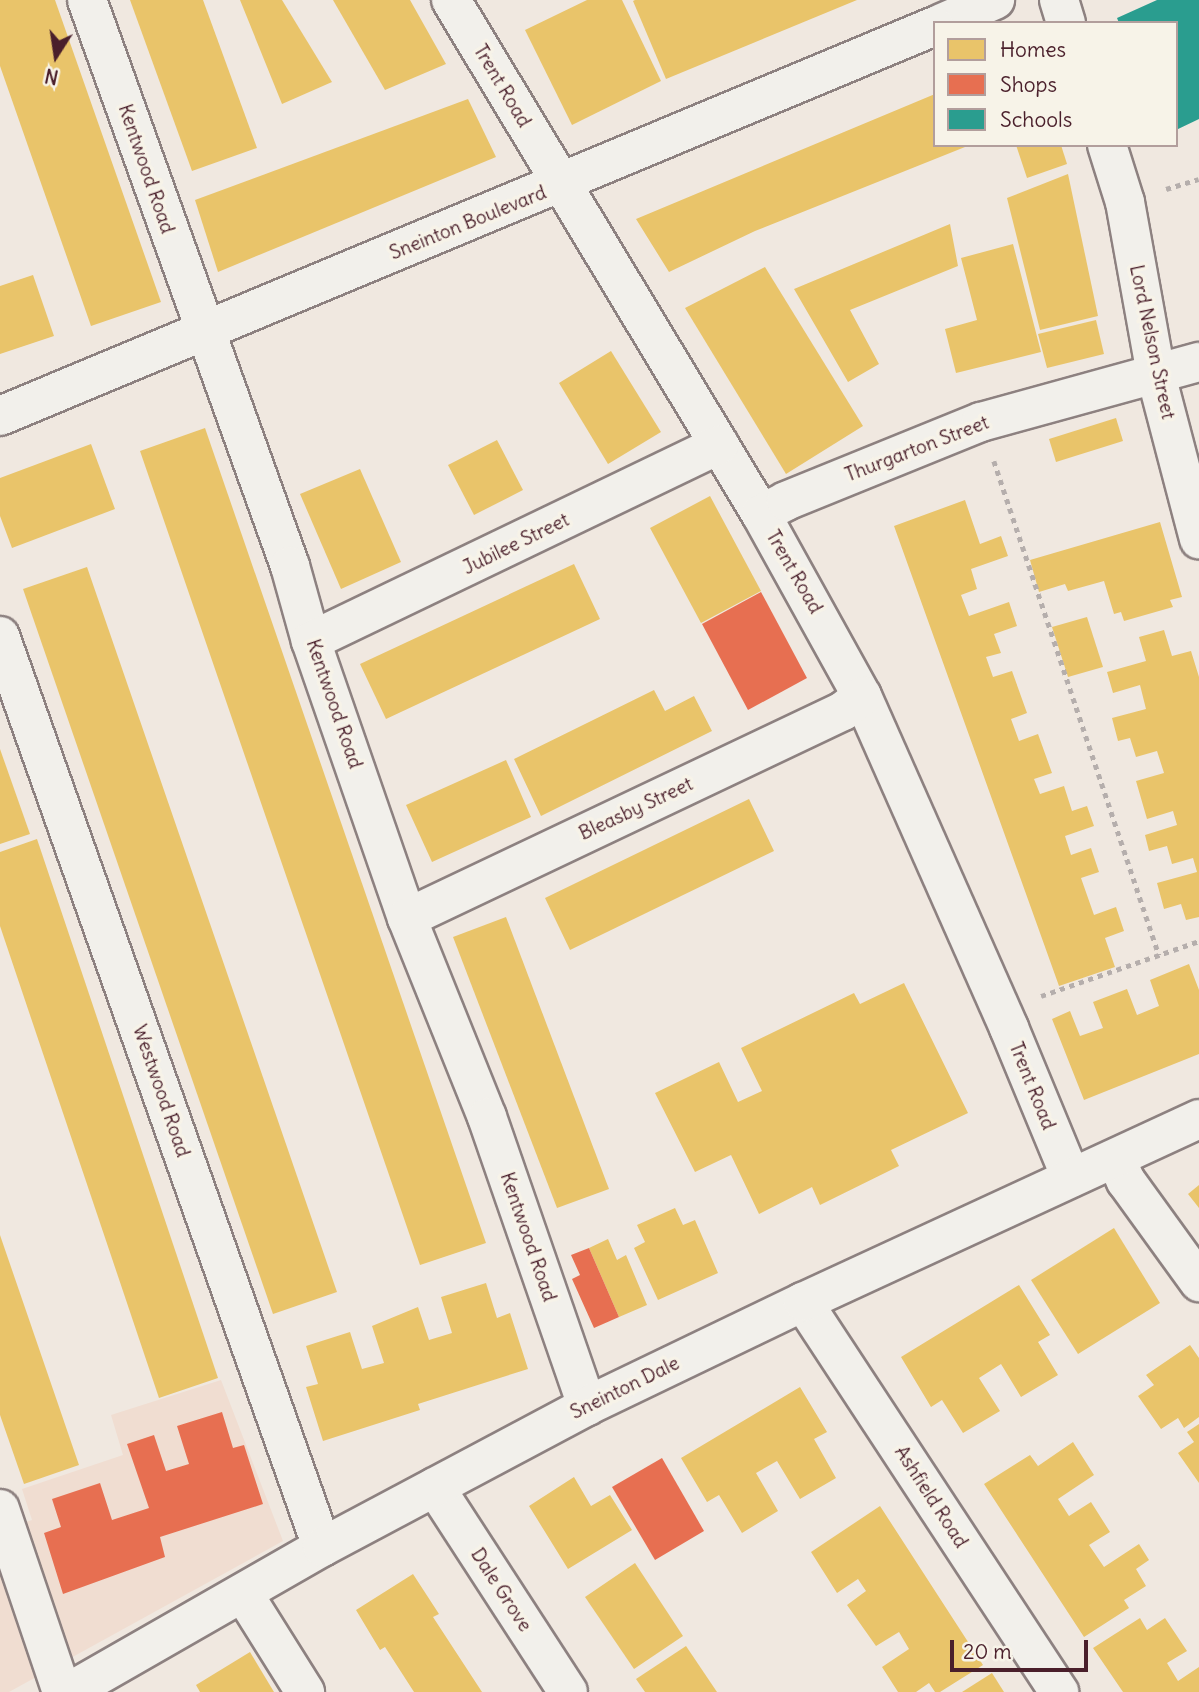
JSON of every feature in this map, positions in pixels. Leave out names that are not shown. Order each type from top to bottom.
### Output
[{"type":"street","name":"Kentwood Road","points":[[87,0],[203,332],[290,566],[311,641],[407,918],[487,1117],[587,1406]]},
{"type":"street","name":"Trent Road","points":[[451,0],[761,514],[862,696],[1071,1178]]},
{"type":"street","points":[[947,21],[995,0]]},
{"type":"street","points":[[1059,0],[1065,21]]},
{"type":"street","name":"Sneinton Boulevard","points":[[0,416],[933,27]]},
{"type":"street","name":"Lord Nelson Street","points":[[1108,147],[1125,202],[1156,375],[1199,538]]},
{"type":"street","name":"Thurgarton Street","points":[[761,514],[786,501],[981,422],[1199,362]]},
{"type":"street","name":"Jubilee Street","points":[[311,641],[719,445]]},
{"type":"street","name":"Westwood Road","points":[[0,636],[322,1547]]},
{"type":"street","name":"Bleasby Street","points":[[407,918],[843,710],[862,696]]},
{"type":"street","name":"Sneinton Dale","points":[[69,1692],[322,1547],[587,1406],[803,1302],[1199,1119]]},
{"type":"street","points":[[1116,1159],[1126,1181],[1199,1282]]},
{"type":"street","name":"Ashfield Road","points":[[803,1302],[1059,1692]]},
{"type":"street","name":"Dale Grove","points":[[435,1487],[568,1692]]},
{"type":"street","points":[[0,1509],[62,1692]]},
{"type":"street","points":[[243,1593],[304,1692]]},
{"type":"path","points":[[981,422],[1159,955]]},
{"type":"path","points":[[1000,1011],[1199,941]]},
{"type":"shaded area","points":[[221,1380],[283,1541],[9,1692],[0,1692],[0,1530],[32,1520],[22,1489],[123,1455],[111,1415]]},
{"type":"building: Homes","points":[[0,0],[55,0],[161,302],[91,326],[0,66]]},
{"type":"building: Homes","points":[[130,0],[203,0],[257,148],[192,171]]},
{"type":"building: Homes","points":[[240,0],[282,0],[332,82],[282,104]]},
{"type":"building: Homes","points":[[333,0],[410,0],[446,64],[385,90]]},
{"type":"building: Homes","points":[[587,0],[622,0],[661,81],[572,125],[525,30]]},
{"type":"building: Homes","points":[[635,0],[857,0],[666,79],[633,1]]},
{"type":"building: Homes","points":[[933,95],[933,147],[965,147],[755,231],[669,272],[636,219]]},
{"type":"building: Homes","points":[[468,99],[496,157],[218,272],[195,200]]},
{"type":"building: Homes","points":[[1017,147],[1062,147],[1067,164],[1027,178]]},
{"type":"building: Homes","points":[[1068,174],[1098,316],[1040,330],[1007,198]]},
{"type":"building: Homes","points":[[950,224],[958,266],[850,310],[879,364],[848,382],[794,289]]},
{"type":"building: Homes","points":[[1013,244],[1041,352],[956,373],[945,329],[977,320],[961,258]]},
{"type":"building: Homes","points":[[765,267],[863,426],[786,474],[685,308]]},
{"type":"building: Homes","points":[[33,275],[54,336],[0,354],[0,286]]},
{"type":"building: Homes","points":[[1096,320],[1104,354],[1047,368],[1038,334]]},
{"type":"building: Homes","points":[[611,351],[661,432],[608,464],[559,383]]},
{"type":"building: Homes","points":[[1116,418],[1123,441],[1056,462],[1049,439]]},
{"type":"building: Homes","points":[[205,428],[486,1243],[420,1265],[140,451]]},
{"type":"building: Homes","points":[[497,440],[523,490],[474,515],[448,465]]},
{"type":"building: Homes","points":[[91,444],[115,509],[12,548],[0,516],[0,478]]},
{"type":"building: Homes","points":[[360,469],[401,562],[341,589],[300,494]]},
{"type":"building: Homes","points":[[710,496],[761,591],[701,623],[650,528]]},
{"type":"building: Homes","points":[[965,500],[980,544],[1001,536],[1008,556],[971,569],[977,589],[961,595],[969,616],[1009,602],[1017,626],[994,634],[1001,653],[986,657],[993,677],[1012,671],[1027,713],[1011,719],[1019,741],[1038,734],[1052,773],[1034,779],[1040,794],[1064,786],[1072,811],[1087,806],[1094,826],[1065,836],[1071,855],[1091,848],[1099,872],[1081,878],[1094,915],[1116,907],[1124,931],[1105,938],[1115,967],[1059,986],[894,526]]},
{"type":"building: Homes","points":[[1160,522],[1182,597],[1170,600],[1173,607],[1124,621],[1121,612],[1114,614],[1104,581],[1068,591],[1065,584],[1039,592],[1030,560]]},
{"type":"building: Homes","points":[[574,564],[600,619],[386,719],[360,664]]},
{"type":"building: Homes","points":[[87,567],[337,1292],[273,1314],[23,589]]},
{"type":"building: Homes","points":[[1087,617],[1103,667],[1068,677],[1052,627]]},
{"type":"building: Homes","points":[[1164,630],[1172,656],[1191,651],[1199,677],[1199,917],[1186,920],[1181,904],[1164,909],[1157,883],[1197,872],[1193,858],[1172,864],[1167,846],[1149,851],[1145,835],[1177,825],[1173,811],[1147,819],[1136,781],[1164,773],[1157,751],[1136,757],[1130,738],[1118,741],[1112,718],[1146,709],[1140,685],[1113,693],[1107,672],[1146,661],[1139,637]]},
{"type":"building: Homes","points":[[654,690],[665,711],[694,696],[712,731],[541,816],[514,759]]},
{"type":"building: Homes","points":[[0,749],[30,834],[0,844]]},
{"type":"building: Homes","points":[[506,760],[531,817],[432,862],[406,805]]},
{"type":"building: Homes","points":[[749,799],[774,851],[570,950],[545,898]]},
{"type":"building: Homes","points":[[37,839],[218,1378],[159,1398],[0,926],[0,852]]},
{"type":"building: Homes","points":[[506,917],[609,1189],[557,1208],[453,937]]},
{"type":"building: Homes","points":[[1189,964],[1199,990],[1199,1054],[1084,1100],[1052,1019],[1070,1011],[1080,1036],[1103,1028],[1093,1002],[1127,989],[1137,1015],[1159,1006],[1150,980]]},
{"type":"building: Homes","points":[[904,983],[968,1113],[891,1150],[899,1166],[820,1205],[812,1187],[759,1214],[731,1155],[695,1172],[655,1093],[719,1062],[738,1102],[762,1091],[741,1048],[854,993],[860,1004]]},
{"type":"building: Homes","points":[[1199,1185],[1199,1208],[1188,1194]]},
{"type":"building: Homes","points":[[675,1208],[683,1225],[695,1220],[718,1273],[658,1300],[634,1248],[645,1242],[637,1225]]},
{"type":"building: Homes","points":[[1114,1228],[1160,1303],[1078,1354],[1031,1280]]},
{"type":"building: Homes","points":[[0,1235],[79,1465],[24,1484],[0,1415]]},
{"type":"building: Homes","points":[[608,1239],[617,1260],[626,1255],[647,1305],[619,1317],[589,1248]]},
{"type":"building: Homes","points":[[486,1283],[497,1318],[510,1313],[528,1369],[418,1404],[420,1410],[323,1441],[306,1387],[318,1384],[306,1346],[350,1332],[362,1369],[384,1363],[372,1326],[418,1307],[429,1340],[452,1333],[441,1297]]},
{"type":"building: Homes","points":[[1019,1285],[1050,1335],[1038,1342],[1058,1375],[1021,1397],[1001,1364],[979,1378],[1000,1411],[963,1433],[942,1400],[931,1407],[901,1357]]},
{"type":"building: Homes","points":[[1190,1345],[1199,1358],[1199,1417],[1184,1428],[1178,1418],[1161,1429],[1138,1396],[1154,1385],[1146,1375]]},
{"type":"building: Homes","points":[[800,1387],[827,1432],[814,1439],[836,1478],[800,1499],[777,1461],[756,1473],[778,1511],[742,1533],[719,1495],[707,1502],[681,1458]]},
{"type":"building: Homes","points":[[1199,1424],[1199,1483],[1178,1453],[1194,1442],[1187,1432]]},
{"type":"building: Homes","points":[[1073,1442],[1094,1475],[1058,1499],[1069,1516],[1091,1502],[1110,1532],[1089,1545],[1104,1567],[1139,1544],[1149,1560],[1136,1569],[1146,1586],[1124,1600],[1129,1608],[1084,1637],[984,1484],[1030,1455],[1038,1466]]},
{"type":"building: Homes","points":[[574,1477],[591,1506],[610,1495],[632,1530],[568,1569],[529,1506]]},
{"type":"building: Homes","points":[[880,1506],[983,1665],[940,1692],[935,1692],[929,1683],[916,1692],[898,1692],[882,1667],[909,1649],[899,1632],[876,1646],[847,1605],[866,1591],[858,1579],[837,1593],[811,1552]]},
{"type":"building: Homes","points":[[635,1563],[683,1636],[634,1669],[585,1597]]},
{"type":"building: Homes","points":[[413,1574],[439,1614],[433,1617],[482,1692],[414,1692],[385,1647],[380,1650],[356,1610]]},
{"type":"building: Homes","points":[[1140,1618],[1147,1630],[1165,1618],[1187,1651],[1167,1663],[1178,1681],[1199,1667],[1199,1692],[1123,1692],[1093,1648]]},
{"type":"building: Homes","points":[[686,1646],[717,1692],[645,1692],[636,1679]]},
{"type":"building: Homes","points":[[250,1652],[274,1692],[200,1692],[196,1685]]},
{"type":"building: Homes","points":[[992,1673],[1004,1692],[962,1692]]},
{"type":"building: Shops","points":[[761,592],[807,678],[748,710],[702,624]]},
{"type":"building: Shops","points":[[589,1248],[619,1317],[594,1328],[572,1279],[580,1275],[571,1255]]},
{"type":"building: Shops","points":[[222,1412],[233,1448],[244,1445],[263,1504],[160,1537],[165,1557],[63,1594],[44,1533],[61,1527],[52,1499],[100,1483],[112,1520],[149,1508],[127,1444],[154,1435],[166,1471],[189,1464],[177,1426]]},
{"type":"building: Shops","points":[[662,1458],[704,1531],[655,1560],[612,1487]]},
{"type":"building: Schools","points":[[1157,0],[1199,0],[1199,119],[1178,129],[1178,21],[1118,21],[1117,18]]}]
